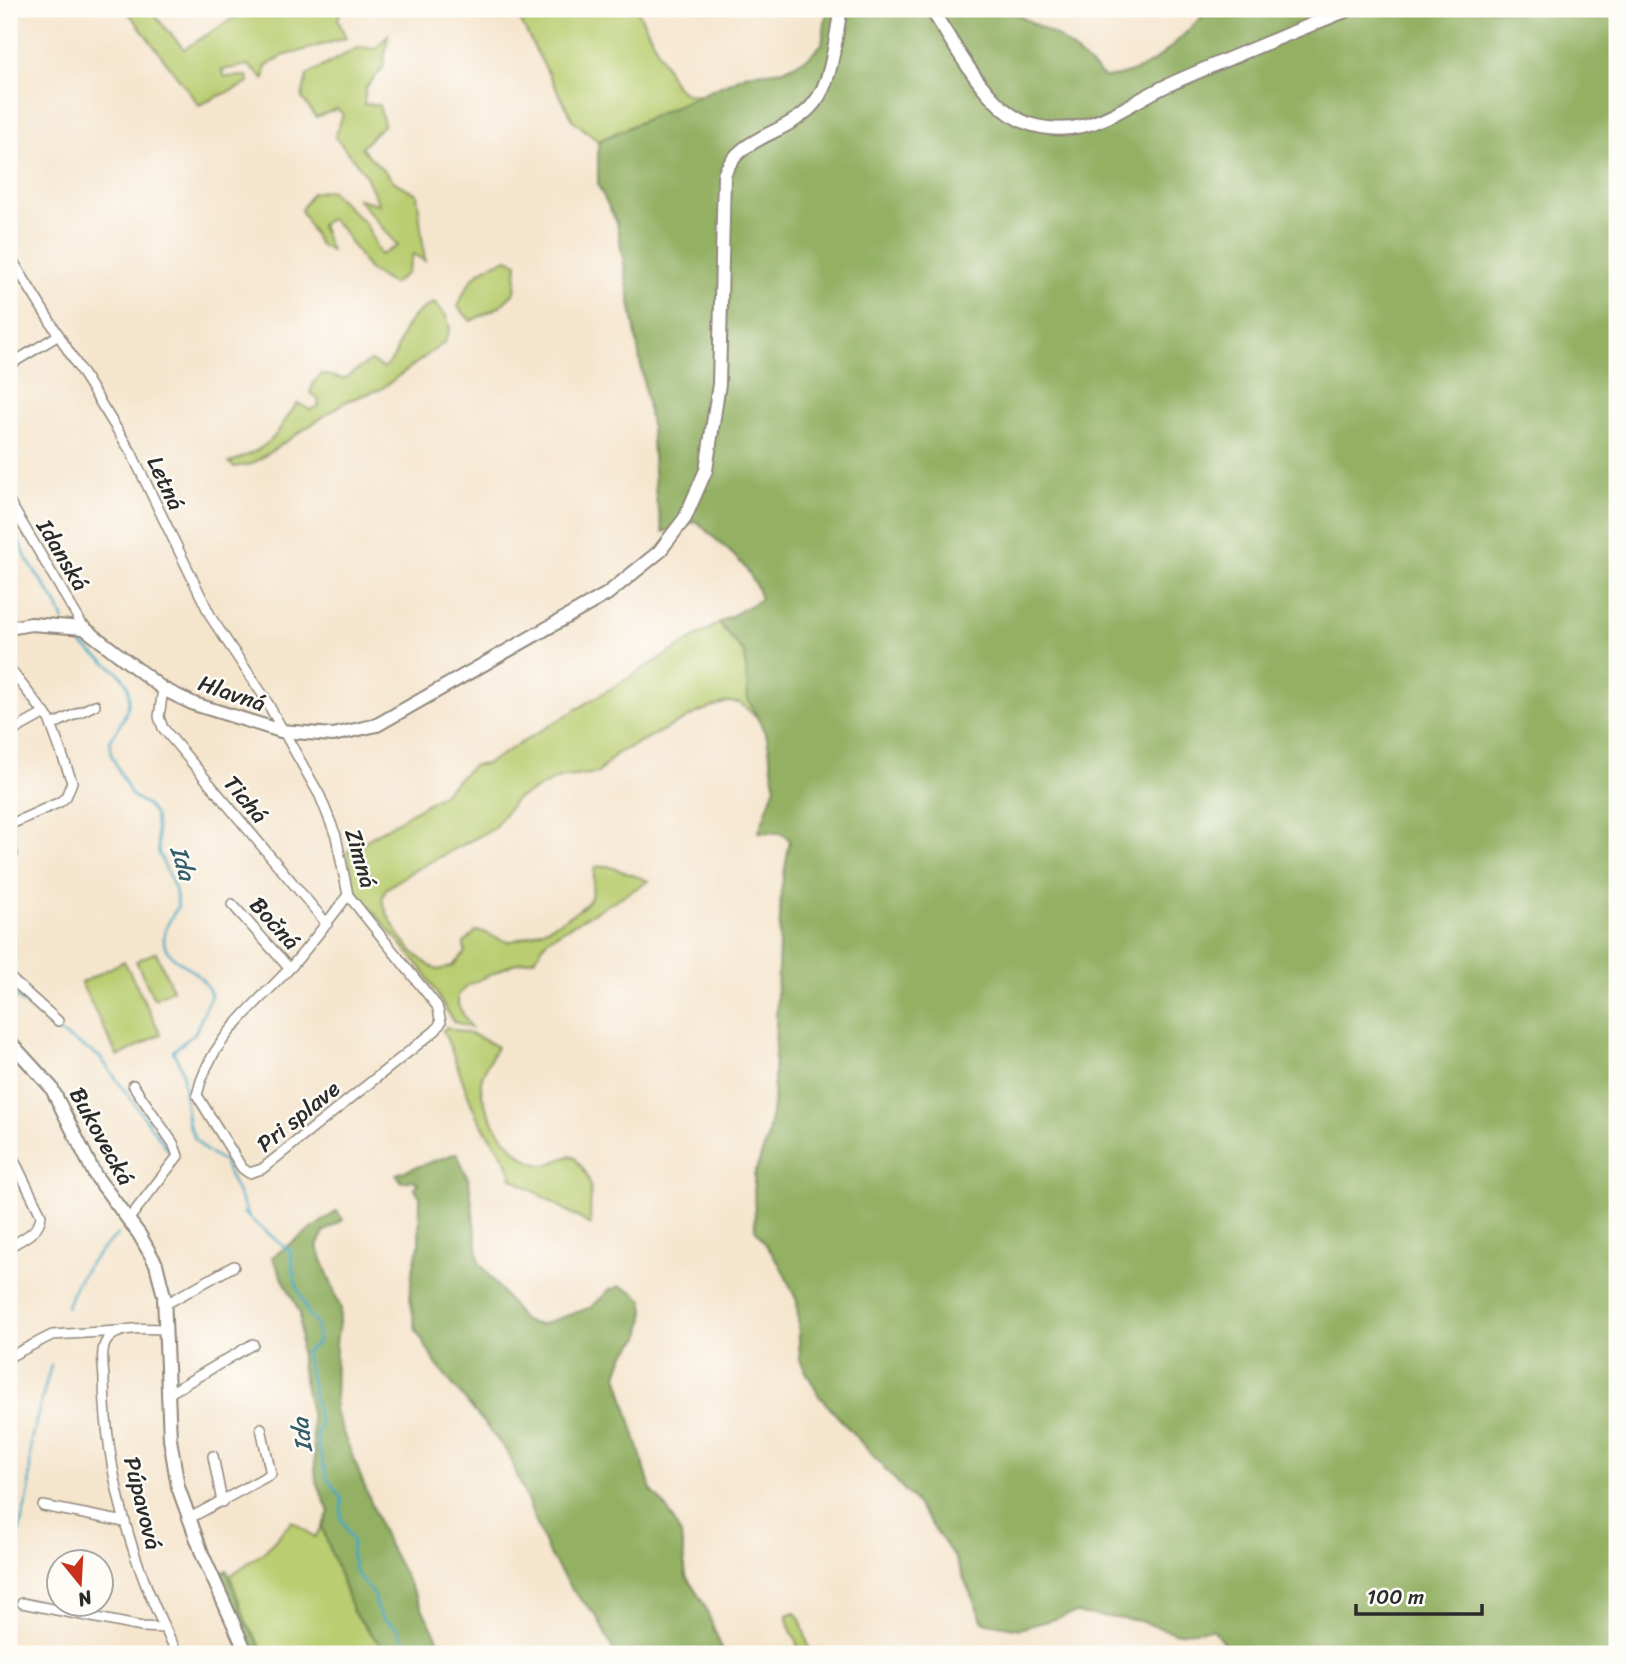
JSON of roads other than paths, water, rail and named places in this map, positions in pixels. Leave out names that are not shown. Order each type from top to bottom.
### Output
[{"type":"main road","name":"Hlavná","points":[[9,628],[70,625],[84,628],[163,689],[215,713],[281,731],[322,735],[359,731],[452,683],[607,594],[659,552],[685,517],[706,470],[717,408],[724,175],[731,160],[746,146],[795,121],[816,101],[825,80],[841,9]]},
{"type":"main road","points":[[930,9],[990,96],[1004,110],[1027,123],[1060,128],[1097,121],[1166,86],[1350,9]]},
{"type":"main road","name":"Bukovecká","points":[[9,1041],[51,1087],[95,1175],[150,1251],[164,1301],[167,1394],[174,1468],[188,1519],[247,1654]]},
{"type":"street","name":"Letná","points":[[9,256],[131,452],[212,619],[263,695],[281,731]]},
{"type":"street","points":[[9,365],[59,335]]},
{"type":"street","name":"Idanská","points":[[9,501],[84,628]]},
{"type":"street","points":[[9,668],[52,725],[71,777],[69,791],[60,802],[9,828],[12,855]]},
{"type":"street","name":"Tichá","points":[[163,689],[159,717],[163,728],[327,924]]},
{"type":"street","points":[[52,725],[95,705]]},
{"type":"street","points":[[9,733],[45,713]]},
{"type":"street","name":"Zimná","points":[[281,731],[326,810],[342,859],[348,895],[431,996],[442,1022]]},
{"type":"street","name":"Pri splave","points":[[348,895],[289,968],[219,1042],[207,1062],[197,1095],[242,1168],[249,1174],[272,1161],[436,1030],[442,1022]]},
{"type":"street","name":"Bočná","points":[[232,904],[289,968]]},
{"type":"street","points":[[9,977],[58,1021]]},
{"type":"street","points":[[128,1220],[178,1156],[173,1143],[133,1085]]},
{"type":"street","points":[[9,1150],[41,1215],[40,1225],[34,1231],[9,1247]]},
{"type":"street","points":[[164,1301],[234,1266]]},
{"type":"street","points":[[9,1357],[57,1334],[165,1329]]},
{"type":"street","name":"Púpavová","points":[[120,1331],[108,1339],[103,1352],[108,1435],[125,1522],[142,1576],[178,1654]]},
{"type":"street","points":[[167,1394],[253,1344]]},
{"type":"street","points":[[188,1519],[271,1474],[261,1428]]},
{"type":"street","points":[[213,1456],[222,1502]]},
{"type":"street","points":[[43,1506],[125,1522]]},
{"type":"street","points":[[22,1603],[142,1627],[164,1628]]},
{"type":"waterway","name":"Ida","points":[[9,520],[28,561],[57,604],[64,621]]},
{"type":"waterway","name":"Ida","points":[[67,630],[119,674],[127,685],[129,699],[124,717],[110,740],[111,754],[131,795],[147,805],[155,815],[159,854],[175,889],[178,907],[167,926],[164,939],[167,950],[204,982],[211,995],[195,1033],[173,1051],[182,1069],[188,1123],[195,1139],[205,1150],[223,1161],[249,1217]]},
{"type":"waterway","points":[[9,991],[59,1032],[100,1057],[169,1151]]},
{"type":"waterway","name":"Ida","points":[[243,1213],[290,1251],[296,1283],[308,1314],[316,1323],[318,1343],[305,1352],[320,1425],[316,1435],[327,1478],[342,1499],[341,1518],[353,1542],[351,1554],[356,1573],[375,1596],[376,1607],[382,1618],[396,1627],[411,1654]]},
{"type":"waterway","points":[[67,1307],[87,1267],[118,1234]]},
{"type":"waterway","points":[[9,1571],[29,1492],[31,1440],[51,1365]]}]
